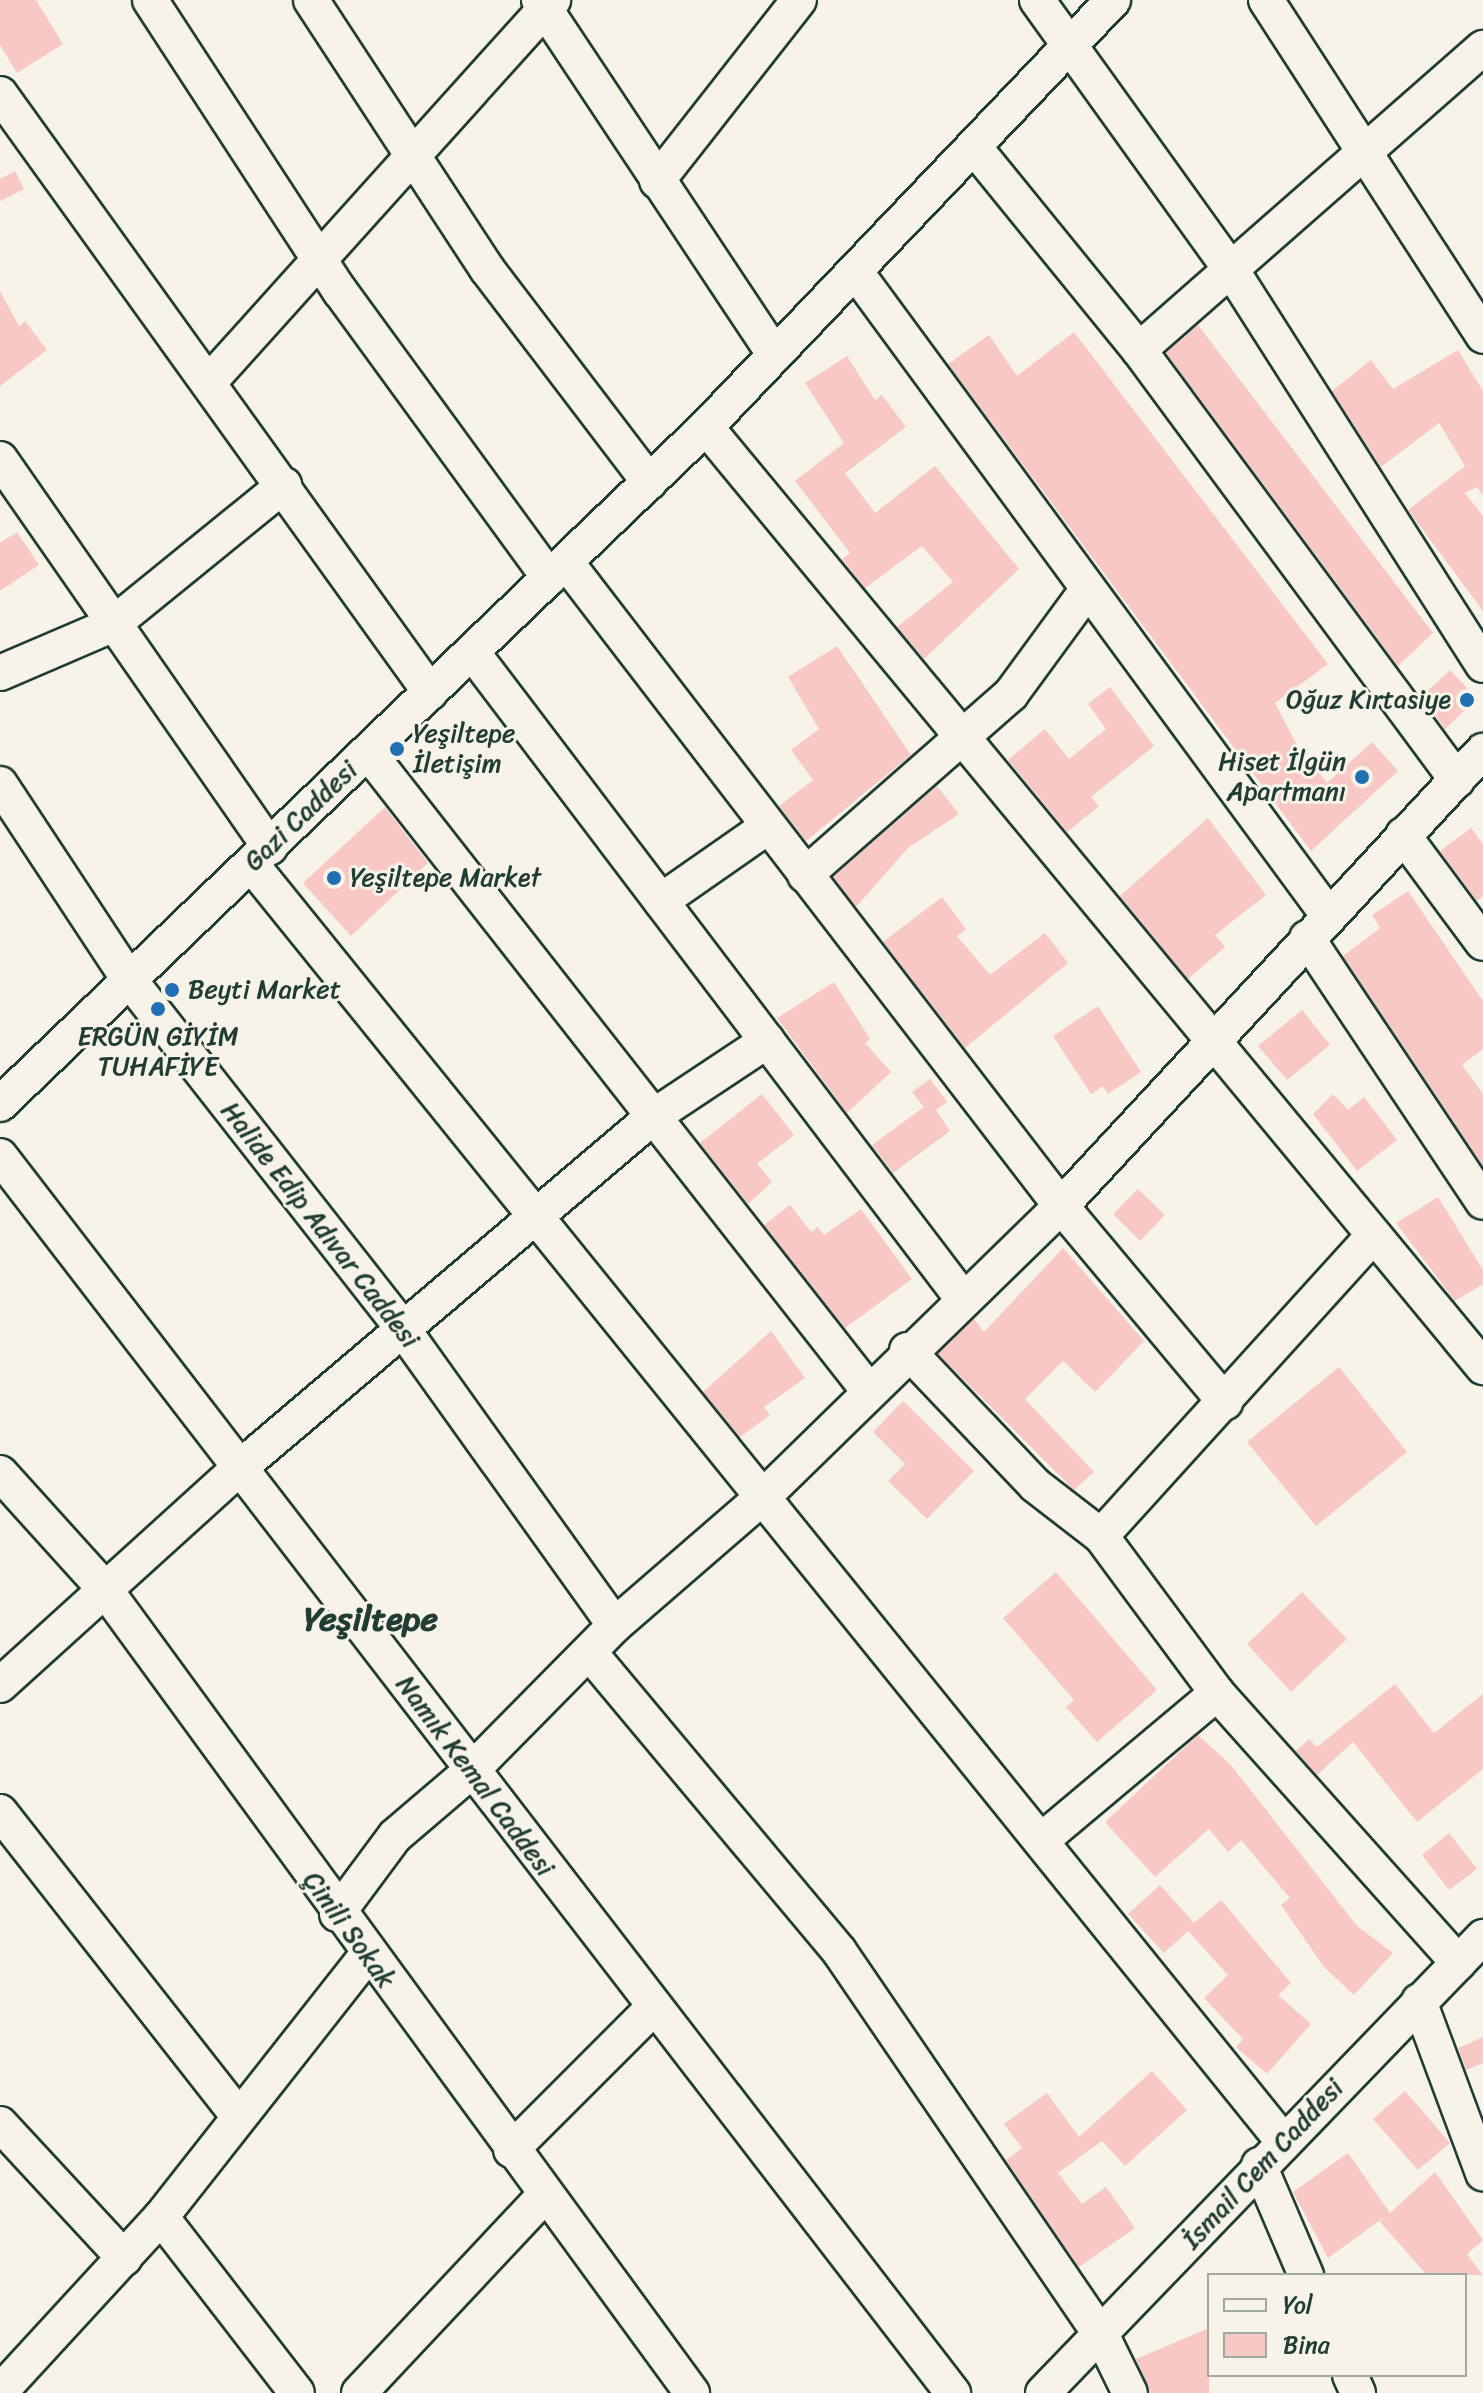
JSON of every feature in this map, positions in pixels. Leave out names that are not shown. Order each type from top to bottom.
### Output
[{"type":"street","points":[[150,0],[321,261],[557,570],[767,827],[1061,1206],[1225,1402]]},
{"type":"street","points":[[311,0],[487,269],[649,482]]},
{"type":"street","points":[[657,181],[799,0]]},
{"type":"street","points":[[1037,0],[1232,271],[1483,665]]},
{"type":"street","name":"Gazi Caddesi","points":[[0,1104],[706,427],[1113,0]]},
{"type":"street","points":[[1266,0],[1358,151],[1483,336]]},
{"type":"street","points":[[210,381],[321,261],[411,152],[546,4],[657,181],[775,355]]},
{"type":"street","points":[[1139,350],[1232,271],[1358,151],[1483,48]]},
{"type":"street","points":[[0,94],[210,381],[430,692]]},
{"type":"street","points":[[974,147],[1139,350],[1457,780]]},
{"type":"street","points":[[855,271],[1087,590],[1317,927],[1483,1202]]},
{"type":"street","points":[[706,427],[1483,1367]]},
{"type":"street","points":[[0,459],[112,625],[260,855],[536,1215],[1043,1839],[1282,2140]]},
{"type":"street","points":[[0,673],[112,625],[284,485]]},
{"type":"street","points":[[805,875],[963,741],[1011,694],[1087,590]]},
{"type":"street","points":[[472,652],[963,1299]]},
{"type":"street","points":[[337,1914],[395,1836],[470,1772],[615,1625],[764,1496],[907,1350],[1061,1206],[1211,1037],[1483,751]]},
{"type":"street","points":[[368,752],[868,1390]]},
{"type":"street","name":"Halide Edip Adıvar Caddesi","points":[[0,784],[128,978],[402,1328],[615,1625]]},
{"type":"street","points":[[661,901],[767,827]]},
{"type":"street","points":[[1403,835],[1483,943]]},
{"type":"street","points":[[0,1685],[243,1465],[536,1215],[654,1116],[767,1041]]},
{"type":"street","name":"Namık Kemal Caddesi","points":[[0,1156],[243,1465],[470,1772],[953,2393]]},
{"type":"street","points":[[1101,1536],[1374,1235]]},
{"type":"street","points":[[907,1350],[1035,1485],[1101,1536],[1217,1693],[1458,1963]]},
{"type":"street","name":"Çinili Sokak","points":[[0,1473],[104,1588],[543,2197],[692,2393]]},
{"type":"street","points":[[589,1652],[839,1951],[1103,2338],[1130,2393]]},
{"type":"street","points":[[1043,1839],[1217,1693]]},
{"type":"street","points":[[0,1812],[238,2116]]},
{"type":"street","name":"İsmail Cem Caddesi","points":[[1043,2393],[1103,2338],[1282,2140],[1483,1937]]},
{"type":"street","points":[[0,2392],[161,2217],[367,1955]]},
{"type":"street","points":[[1419,2001],[1483,2173]]},
{"type":"street","points":[[511,2150],[653,2008]]},
{"type":"street","points":[[0,2124],[124,2258]]},
{"type":"street","points":[[1259,2165],[1305,2273]]},
{"type":"street","points":[[359,2393],[543,2197]]},
{"type":"street","points":[[161,2217],[297,2393]]},
{"type":"building","points":[[0,0],[36,0],[63,44],[17,73],[0,45]]},
{"type":"building","points":[[15,171],[24,189],[0,201],[0,179]]},
{"type":"building","points":[[0,291],[19,326],[25,321],[47,350],[0,386]]},
{"type":"building","points":[[1198,325],[1433,633],[1398,666],[1166,353]]},
{"type":"building","points":[[1074,332],[1328,664],[1275,703],[1296,743],[1327,783],[1372,742],[1398,771],[1311,851],[948,364],[989,335],[1017,376]]},
{"type":"building","points":[[1458,350],[1483,391],[1483,496],[1477,487],[1465,493],[1483,516],[1483,611],[1408,510],[1465,466],[1439,423],[1381,467],[1332,391],[1371,360],[1393,389]]},
{"type":"building","points":[[847,356],[875,400],[882,395],[906,427],[845,473],[875,513],[935,466],[1019,569],[924,659],[897,627],[953,582],[922,546],[865,588],[842,559],[850,553],[795,481],[844,443],[805,383]]},
{"type":"building","points":[[17,532],[39,565],[0,591],[0,543]]},
{"type":"building","points":[[837,646],[911,755],[806,841],[779,806],[813,780],[791,750],[819,729],[788,677]]},
{"type":"building","points":[[1450,670],[1477,699],[1445,729],[1421,697]]},
{"type":"building","points":[[1110,687],[1154,746],[1091,797],[1099,806],[1067,832],[1008,760],[1045,729],[1069,759],[1106,729],[1088,704]]},
{"type":"building","points":[[937,786],[959,814],[908,848],[856,907],[833,877]]},
{"type":"building","points":[[385,807],[428,863],[351,936],[303,883]]},
{"type":"building","points":[[1208,818],[1266,895],[1215,935],[1225,947],[1188,979],[1120,896]]},
{"type":"building","points":[[1471,828],[1483,844],[1483,896],[1477,901],[1440,851]]},
{"type":"building","points":[[1408,891],[1483,1001],[1483,1049],[1462,1065],[1483,1094],[1483,1166],[1343,956],[1380,928],[1372,915]]},
{"type":"building","points":[[942,897],[966,929],[957,936],[990,975],[1045,933],[1068,963],[965,1048],[883,942]]},
{"type":"building","points":[[834,982],[870,1039],[865,1043],[891,1072],[847,1113],[777,1018]]},
{"type":"building","points":[[1098,1006],[1141,1072],[1108,1094],[1103,1086],[1091,1094],[1053,1036]]},
{"type":"building","points":[[1302,1010],[1330,1045],[1287,1080],[1258,1046]]},
{"type":"building","points":[[930,1079],[947,1102],[936,1110],[950,1131],[893,1173],[872,1145],[924,1107],[912,1092]]},
{"type":"building","points":[[762,1094],[794,1135],[757,1164],[772,1182],[748,1204],[700,1143]]},
{"type":"building","points":[[1333,1094],[1348,1110],[1364,1097],[1397,1140],[1357,1171],[1313,1114]]},
{"type":"building","points":[[1138,1189],[1165,1215],[1140,1241],[1113,1214]]},
{"type":"building","points":[[1438,1197],[1483,1270],[1483,1284],[1455,1301],[1396,1223]]},
{"type":"building","points":[[790,1205],[811,1232],[818,1227],[824,1235],[861,1209],[912,1279],[845,1328],[764,1225]]},
{"type":"building","points":[[1063,1248],[1144,1341],[1095,1392],[1063,1361],[1025,1399],[1094,1472],[1074,1490],[938,1354],[974,1319],[984,1332]]},
{"type":"building","points":[[771,1331],[805,1378],[764,1407],[770,1415],[740,1437],[703,1392]]},
{"type":"building","points":[[1339,1367],[1407,1452],[1316,1526],[1247,1442]]},
{"type":"building","points":[[903,1401],[974,1471],[927,1519],[888,1481],[905,1464],[873,1432]]},
{"type":"building","points":[[1056,1572],[1157,1690],[1097,1742],[1066,1707],[1074,1700],[1003,1618]]},
{"type":"building","points":[[1302,1592],[1347,1639],[1291,1692],[1247,1644]]},
{"type":"building","points":[[1395,1684],[1434,1733],[1483,1694],[1483,1769],[1417,1822],[1353,1742],[1317,1775],[1296,1751],[1309,1739],[1317,1747]]},
{"type":"building","points":[[1198,1735],[1230,1764],[1357,1926],[1393,1953],[1354,1995],[1324,1967],[1281,1905],[1290,1898],[1241,1840],[1228,1852],[1209,1829],[1155,1877],[1105,1822]]},
{"type":"building","points":[[1449,1833],[1477,1869],[1449,1890],[1422,1855]]},
{"type":"building","points":[[1160,1885],[1194,1923],[1221,1900],[1291,1983],[1278,1995],[1311,2024],[1267,2074],[1236,2047],[1243,2039],[1204,1998],[1228,1975],[1188,1931],[1164,1953],[1128,1914]]},
{"type":"building","points":[[1483,2037],[1483,2063],[1466,2070],[1458,2048]]},
{"type":"building","points":[[1152,2071],[1187,2110],[1125,2166],[1102,2141],[1058,2173],[1082,2204],[1106,2187],[1135,2228],[1079,2267],[1006,2160],[1022,2148],[1004,2124],[1047,2093],[1079,2137]]},
{"type":"building","points":[[1405,2091],[1450,2143],[1418,2170],[1373,2119]]},
{"type":"building","points":[[1348,2153],[1390,2213],[1435,2172],[1483,2240],[1467,2254],[1483,2275],[1425,2273],[1380,2222],[1386,2216],[1328,2258],[1293,2192]]},
{"type":"building","points":[[1207,2329],[1209,2393],[1150,2393],[1136,2359]]},
{"type":"place","name":"Oğuz Kırtasiye","points":[[1467,700]]},
{"type":"place","name":"Yeşiltepe İletişim","points":[[397,749]]},
{"type":"place","name":"Hiset İlgün Apartmanı","points":[[1362,777]]},
{"type":"place","name":"Yeşiltepe Market","points":[[334,878]]},
{"type":"place","name":"Beyti Market","points":[[172,990]]},
{"type":"place","name":"ERGÜN GİYİM TUHAFİYE","points":[[158,1009]]},
{"type":"district","name":"Yeşiltepe","points":[[371,1620]]}]
